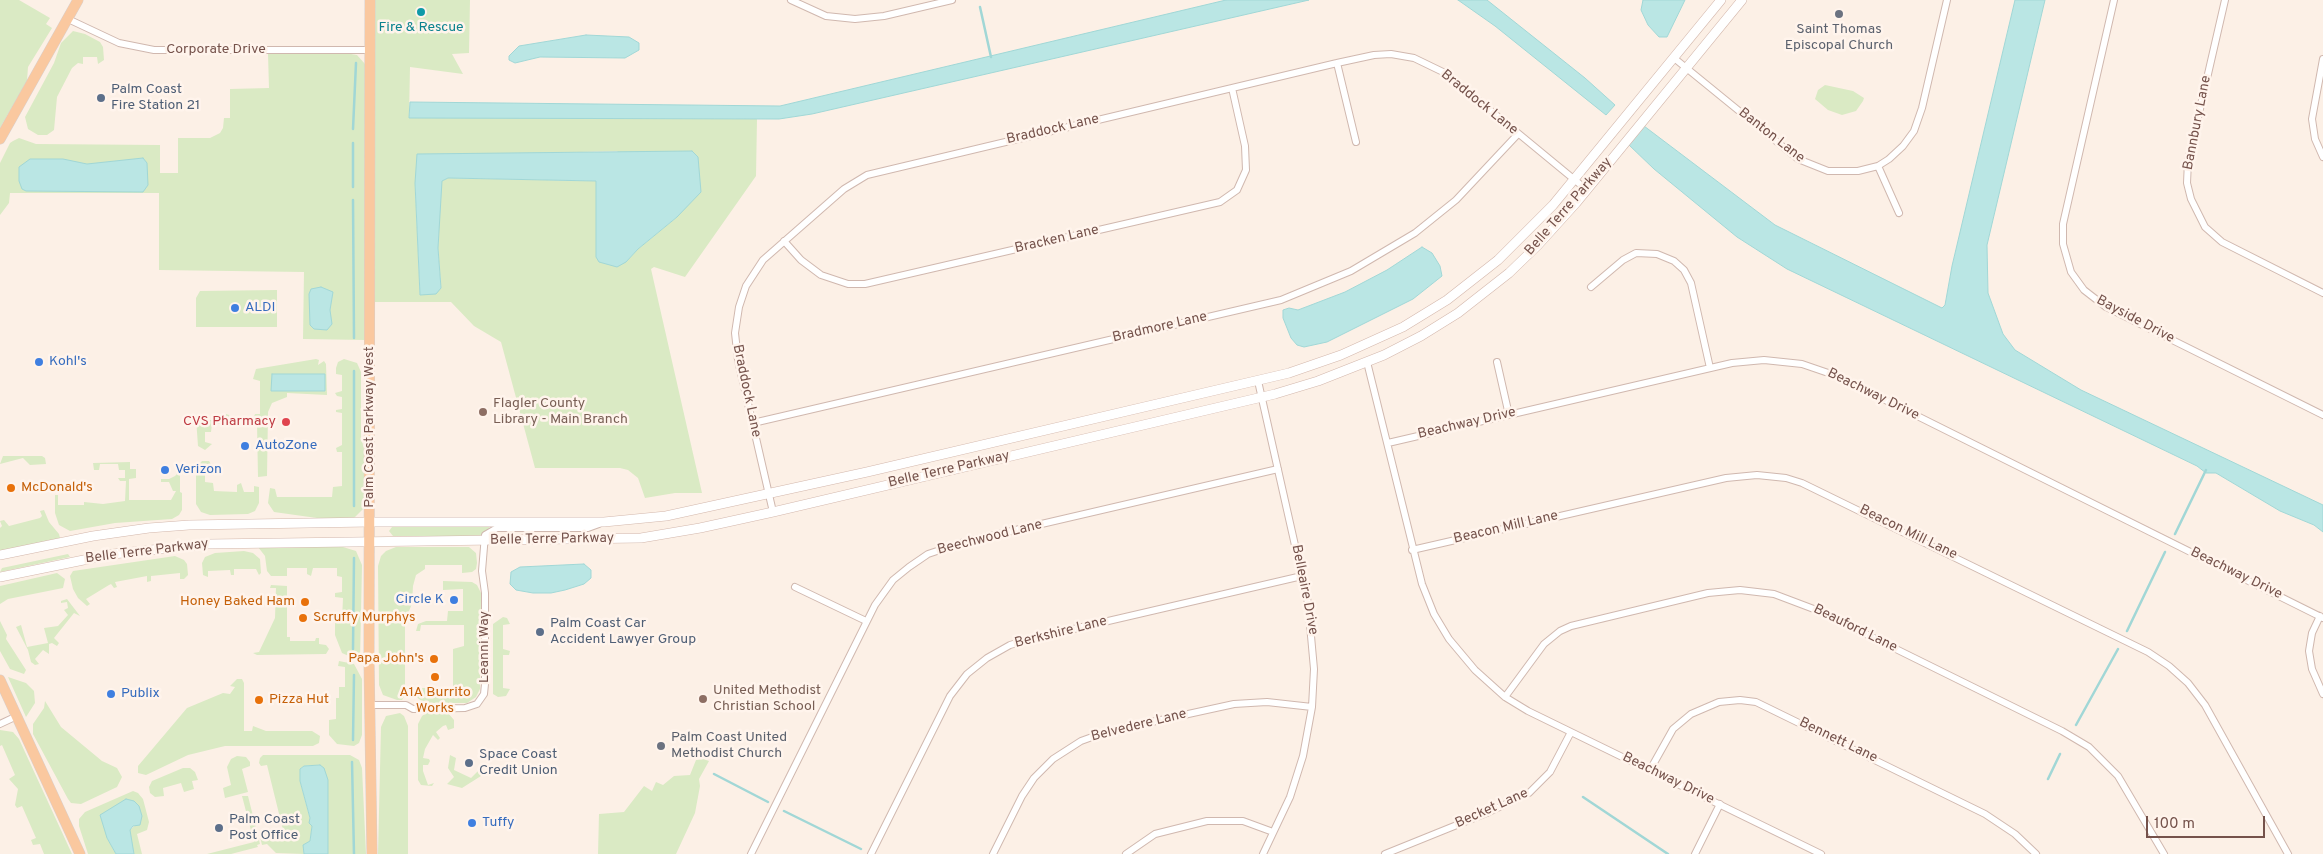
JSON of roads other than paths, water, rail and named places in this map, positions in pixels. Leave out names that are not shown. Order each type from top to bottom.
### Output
[{"type":"main road","points":[[0,139],[78,0]]},
{"type":"main road","name":"Palm Coast Parkway West","points":[[370,0],[369,686],[372,705],[372,854]]},
{"type":"main road","name":"Belle Terre Parkway","points":[[0,555],[74,539],[149,528],[238,524],[370,522],[604,522],[666,516],[1258,381],[1341,355],[1382,337],[1429,311],[1476,279],[1508,252],[1540,219],[1574,179],[1721,0]]},
{"type":"main road","name":"Belle Terre Parkway","points":[[0,577],[63,562],[160,548],[238,543],[641,538],[700,528],[773,512],[1318,382],[1367,362],[1421,336],[1482,295],[1538,246],[1587,190],[1742,0]]},
{"type":"main road","points":[[0,680],[80,854]]},
{"type":"street","points":[[791,0],[817,13],[855,19],[884,16],[952,0]]},
{"type":"street","name":"Banton Lane","points":[[1674,58],[1786,150],[1810,166],[1828,171],[1846,172],[1878,166],[1897,152],[1916,126],[1922,108],[1946,0]]},
{"type":"street","name":"Bayside Drive","points":[[2114,0],[2063,224],[2063,244],[2071,272],[2084,290],[2106,307],[2323,415]]},
{"type":"street","name":"Bannbury Lane","points":[[2225,0],[2188,161],[2187,183],[2191,198],[2205,227],[2222,242],[2323,293]]},
{"type":"street","name":"Corporate Drive","points":[[68,19],[104,37],[131,46],[154,50],[370,50]]},
{"type":"street","name":"Braddock Lane","points":[[773,512],[736,346],[736,320],[746,286],[757,268],[784,241],[850,185],[882,170],[1382,54],[1421,60],[1445,73],[1587,190]]},
{"type":"street","points":[[2323,59],[2312,119],[2315,139],[2323,157]]},
{"type":"street","points":[[1337,63],[1356,142]]},
{"type":"street","name":"Bracken Lane","points":[[784,241],[801,260],[821,275],[848,284],[865,284],[1220,202],[1236,190],[1246,170],[1245,146],[1232,88]]},
{"type":"street","name":"Bradmore Lane","points":[[753,423],[1281,300],[1351,270],[1415,233],[1456,200],[1518,134]]},
{"type":"street","points":[[1878,166],[1899,213]]},
{"type":"street","points":[[1591,287],[1619,263],[1636,253],[1657,254],[1674,261],[1684,270],[1691,283],[1710,368]]},
{"type":"street","name":"Beachway Drive","points":[[1388,443],[1749,360],[1773,360],[1802,364],[1830,372],[2321,617]]},
{"type":"street","name":"Beachway Drive","points":[[1367,362],[1388,443],[1412,550],[1422,584],[1434,614],[1449,639],[1474,670],[1505,697],[1571,732],[1821,854]]},
{"type":"street","points":[[1497,362],[1509,415]]},
{"type":"street","name":"Belleaire Drive","points":[[1258,381],[1302,576],[1314,646],[1312,707],[1297,775],[1262,854]]},
{"type":"street","name":"Beechwood Lane","points":[[751,854],[866,621],[892,580],[918,560],[942,548],[1278,469]]},
{"type":"street","name":"Beacon Mill Lane","points":[[1412,550],[1726,478],[1764,476],[1802,483],[2148,652],[2169,666],[2188,683],[2205,705],[2288,854]]},
{"type":"street","points":[[483,540],[485,535],[497,528],[588,528],[604,522]]},
{"type":"street","name":"Leanni Way","points":[[372,705],[406,706],[413,709],[465,708],[480,701],[484,694],[485,684],[486,593],[482,572],[483,540]]},
{"type":"street","name":"Berkshire Lane","points":[[871,854],[950,696],[967,674],[987,658],[1010,645],[1035,638],[1302,576]]},
{"type":"street","points":[[795,587],[866,621]]},
{"type":"street","name":"Beauford Lane","points":[[1505,697],[1544,644],[1560,631],[1571,626],[1708,593],[1740,590],[1774,594],[1819,611],[2062,731],[2088,747],[2118,776],[2164,854]]},
{"type":"street","points":[[2321,617],[2311,637],[2309,651],[2312,669],[2323,694]]},
{"type":"street","name":"Bennett Lane","points":[[1650,770],[1673,729],[1691,714],[1719,702],[1740,700],[1756,702],[1985,814],[2015,834],[2036,854]]},
{"type":"street","name":"Belvedere Lane","points":[[993,854],[1022,796],[1034,778],[1053,759],[1081,741],[1106,732],[1234,704],[1267,702],[1312,707]]},
{"type":"street","points":[[0,724],[17,716]]},
{"type":"street","name":"Becket Lane","points":[[1385,854],[1489,812],[1529,793],[1550,772],[1571,732]]},
{"type":"street","points":[[1695,854],[1720,804]]},
{"type":"street","points":[[1126,854],[1155,834],[1207,820],[1243,821],[1273,832]]},
{"type":"water","points":[[1226,0],[1309,0],[812,114],[779,119],[409,118],[410,102],[780,106]]},
{"type":"water","points":[[1458,0],[1487,0],[1585,78],[1615,105],[1606,115],[1495,26]]},
{"type":"water","points":[[1643,0],[1685,0],[1667,37],[1659,37],[1648,25],[1641,10]]},
{"type":"water","points":[[2015,0],[2045,0],[1987,245],[1988,293],[2003,334],[2015,350],[2081,390],[2323,505],[2323,532],[2314,525],[2280,511],[2216,473],[2206,473],[2197,466],[1787,269],[1737,237],[1654,169],[1629,145],[1644,126],[1775,225],[1942,308],[1945,305],[1952,266]]},
{"type":"water","points":[[586,35],[629,37],[639,43],[639,50],[625,58],[540,57],[515,63],[509,60],[509,56],[519,46]]},
{"type":"water","points":[[692,151],[698,157],[701,192],[677,217],[638,249],[626,262],[617,267],[599,262],[596,257],[596,181],[448,178],[442,181],[438,248],[441,288],[436,294],[420,295],[415,183],[417,154]]},
{"type":"water","points":[[143,158],[147,163],[148,185],[143,192],[26,191],[22,189],[19,181],[19,167],[30,159],[63,159],[87,164]]},
{"type":"water","points":[[1422,247],[1432,253],[1440,266],[1442,276],[1413,299],[1327,342],[1304,347],[1297,345],[1291,338],[1283,318],[1283,310],[1289,308],[1298,310],[1345,292],[1387,270]]},
{"type":"water","points":[[321,287],[333,292],[330,310],[332,324],[327,330],[314,329],[310,325],[309,294],[311,289]]},
{"type":"water","points":[[272,374],[325,374],[325,391],[271,391]]},
{"type":"water","points":[[584,564],[591,570],[591,578],[584,584],[565,590],[551,593],[533,593],[516,590],[510,584],[511,572],[520,567]]},
{"type":"water","points":[[320,765],[324,768],[328,780],[328,854],[304,854],[303,845],[310,841],[312,826],[309,823],[310,818],[300,781],[300,769],[304,766]]},
{"type":"water","points":[[126,799],[134,801],[139,806],[142,816],[140,825],[133,826],[130,830],[134,854],[116,854],[107,838],[100,815]]},
{"type":"waterway","points":[[980,7],[991,57]]},
{"type":"waterway","points":[[353,129],[356,63]]},
{"type":"waterway","points":[[353,143],[353,187]]},
{"type":"waterway","points":[[353,200],[354,338]]},
{"type":"waterway","points":[[354,371],[354,506]]},
{"type":"waterway","points":[[2175,534],[2206,470]]},
{"type":"waterway","points":[[2127,631],[2165,552]]},
{"type":"waterway","points":[[353,649],[354,558]]},
{"type":"waterway","points":[[2076,725],[2118,649]]},
{"type":"waterway","points":[[353,740],[354,675]]},
{"type":"waterway","points":[[2048,779],[2060,754]]},
{"type":"waterway","points":[[352,762],[354,854]]},
{"type":"waterway","points":[[714,774],[768,802]]},
{"type":"waterway","points":[[1583,797],[1668,854]]},
{"type":"waterway","points":[[784,811],[861,849]]},
{"type":"place","name":"Fire & Rescue","points":[[421,12]]},
{"type":"place","name":"Saint Thomas Episcopal Church","points":[[1839,14]]},
{"type":"place","name":"Palm Coast Fire Station 21","points":[[101,98]]},
{"type":"place","name":"ALDI","points":[[235,308]]},
{"type":"place","name":"Kohl's","points":[[39,362]]},
{"type":"place","name":"Flagler County Library - Main Branch","points":[[483,412]]},
{"type":"place","name":"CVS Pharmacy","points":[[286,422]]},
{"type":"place","name":"AutoZone","points":[[245,446]]},
{"type":"place","name":"Verizon","points":[[165,470]]},
{"type":"place","name":"McDonald's","points":[[11,488]]},
{"type":"place","name":"Circle K","points":[[454,600]]},
{"type":"place","name":"Honey Baked Ham","points":[[305,602]]},
{"type":"place","name":"Scruffy Murphys","points":[[303,618]]},
{"type":"place","name":"Palm Coast Car Accident Lawyer Group","points":[[540,632]]},
{"type":"place","name":"Papa John's","points":[[434,659]]},
{"type":"place","name":"A1A Burrito Works","points":[[435,677]]},
{"type":"place","name":"Publix","points":[[111,694]]},
{"type":"place","name":"United Methodist Christian School","points":[[703,699]]},
{"type":"place","name":"Pizza Hut","points":[[259,700]]},
{"type":"place","name":"Palm Coast United Methodist Church","points":[[661,746]]},
{"type":"place","name":"Space Coast Credit Union","points":[[469,763]]},
{"type":"place","name":"Tuffy","points":[[472,823]]},
{"type":"place","name":"Palm Coast Post Office","points":[[219,828]]}]
